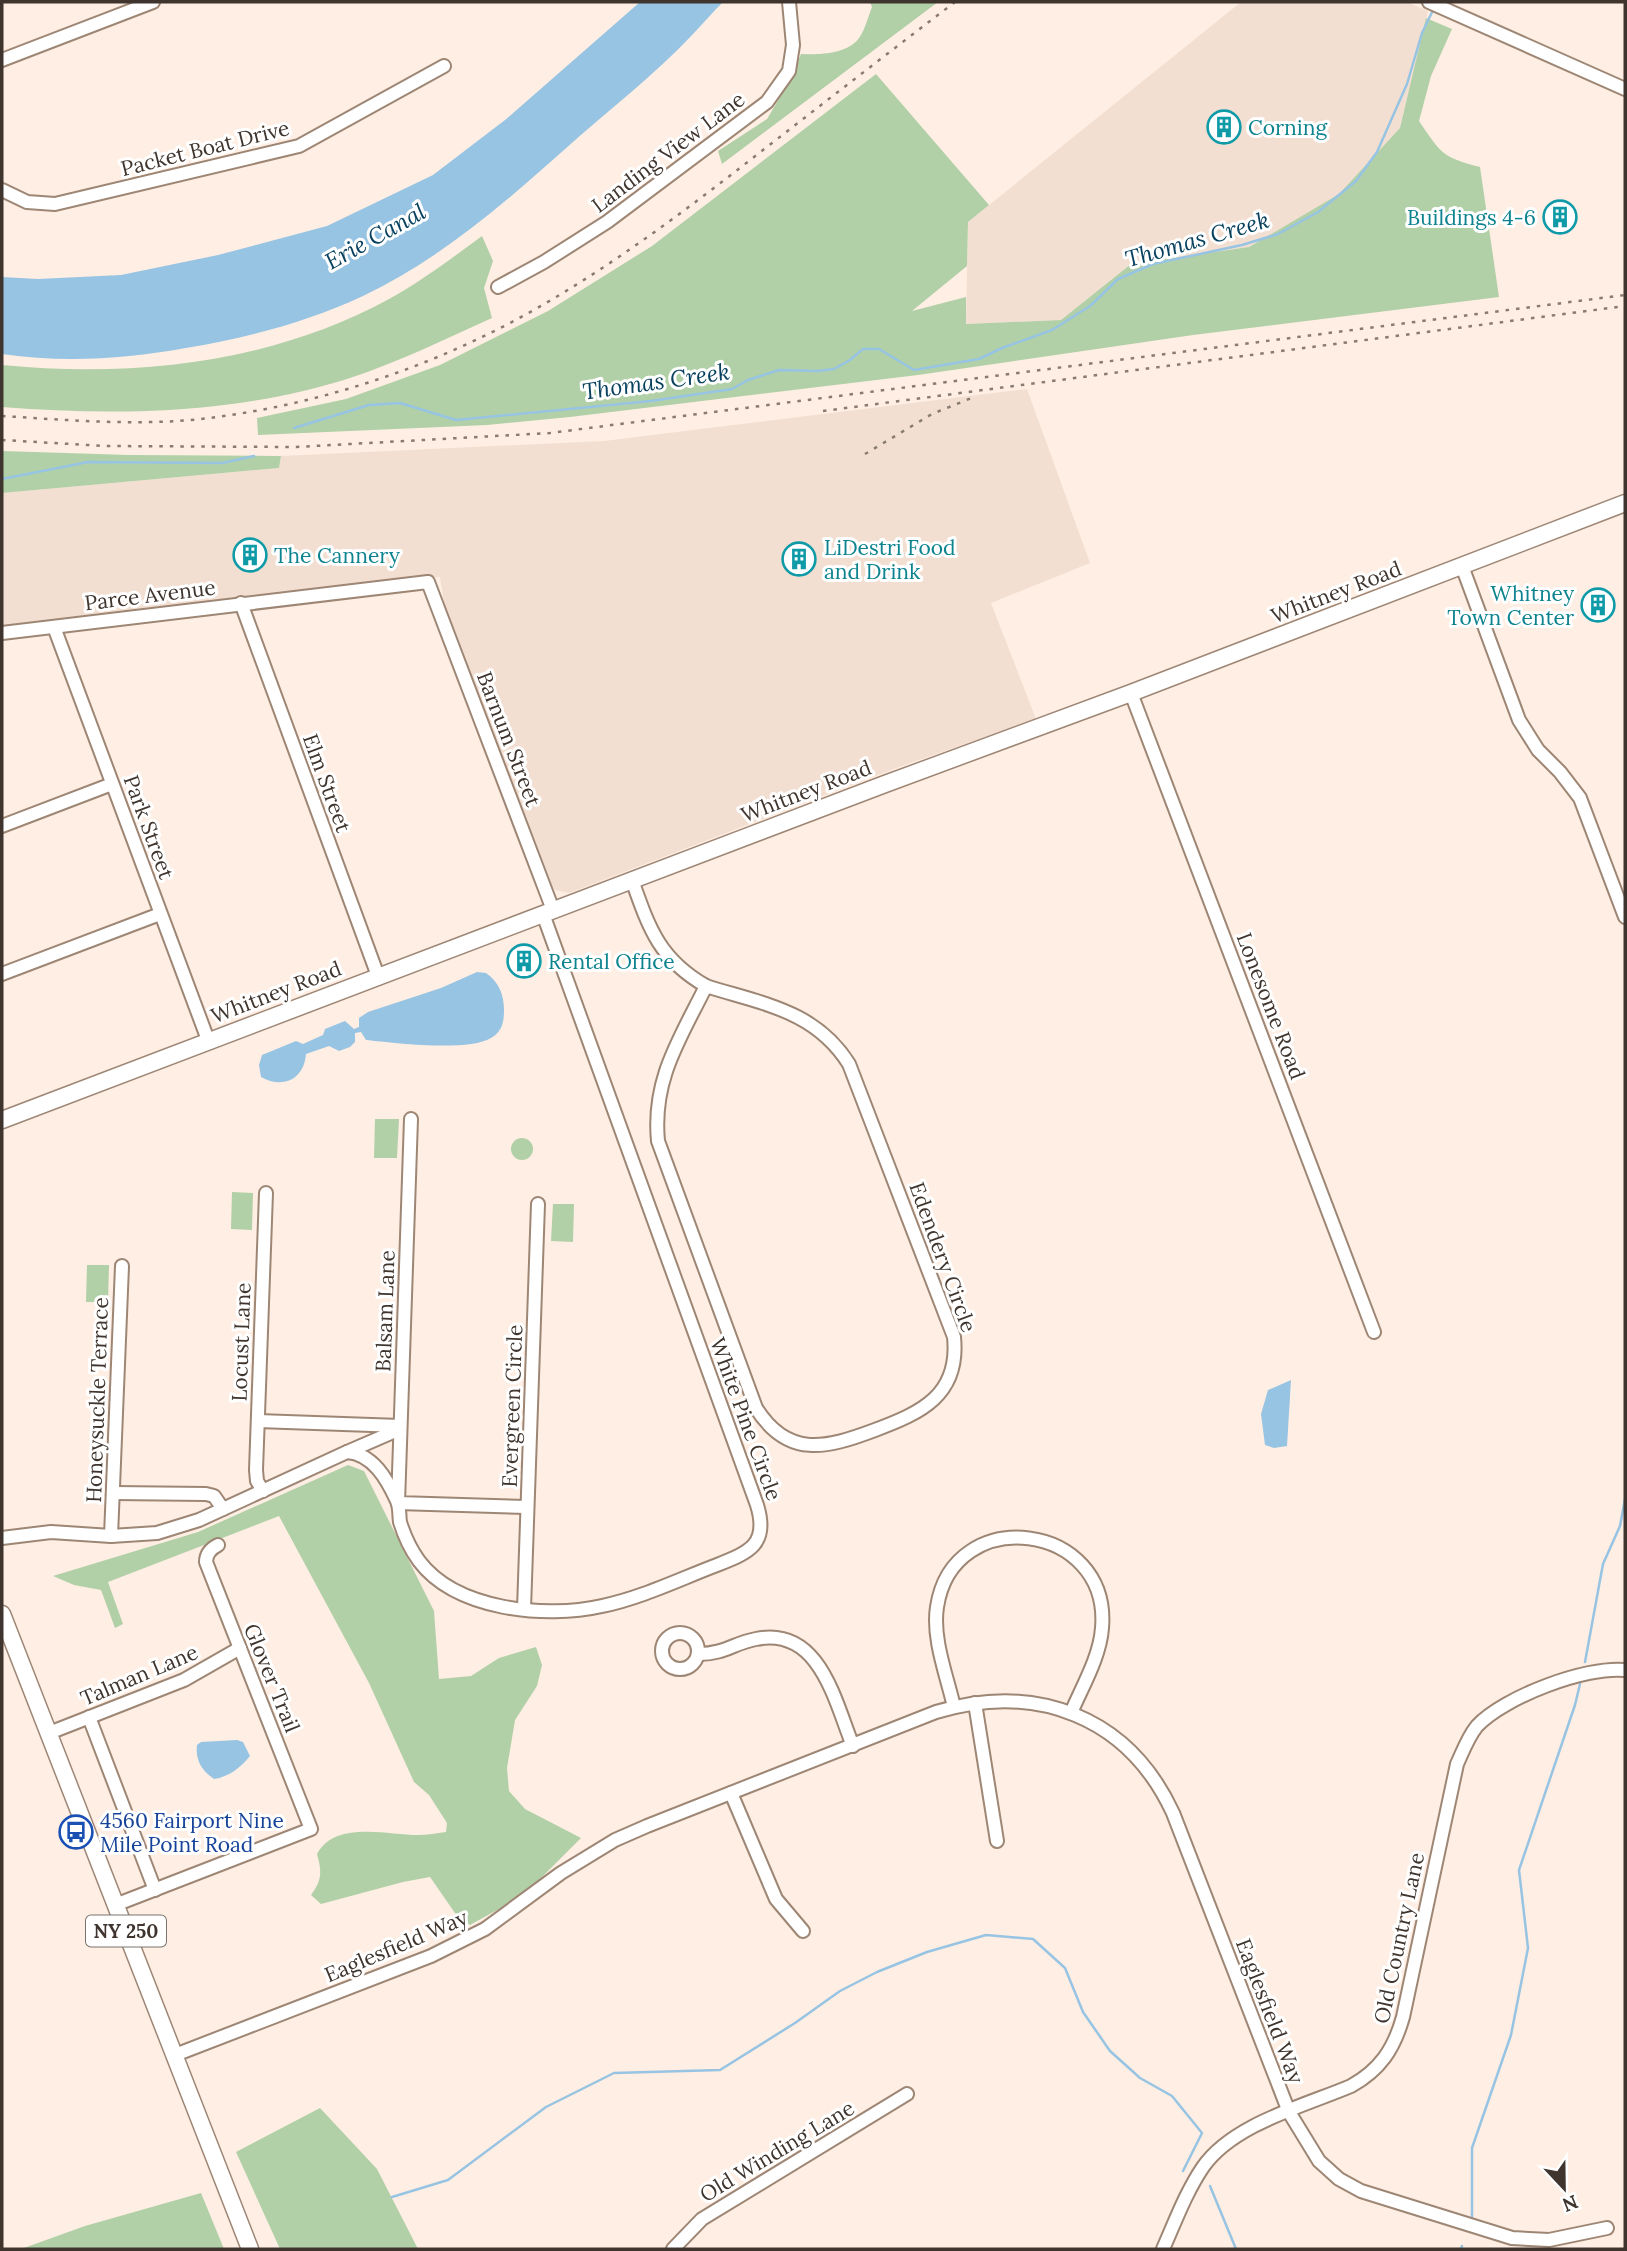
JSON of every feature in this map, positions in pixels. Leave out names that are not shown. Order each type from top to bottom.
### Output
[{"type":"main road","name":"Whitney Road","points":[[2,1120],[1625,503]]},
{"type":"main road","name":"NY 250","points":[[2,1614],[250,2249]]},
{"type":"street","points":[[2,60],[150,2]]},
{"type":"street","name":"Landing View Lane","points":[[498,287],[607,222],[767,102],[789,71],[793,45],[789,2]]},
{"type":"street","points":[[1429,2],[1625,89]]},
{"type":"street","name":"Packet Boat Drive","points":[[2,190],[27,202],[64,203],[299,146],[444,66]]},
{"type":"street","points":[[1462,566],[1519,720],[1538,750],[1580,797],[1625,917]]},
{"type":"street","name":"Parce Avenue","points":[[2,633],[428,582]]},
{"type":"street","name":"Barnum Street","points":[[428,582],[548,912]]},
{"type":"street","name":"Elm Street","points":[[240,603],[378,976]]},
{"type":"street","name":"Park Street","points":[[54,627],[208,1040]]},
{"type":"street","name":"Lonesome Road","points":[[1131,693],[1374,1332]]},
{"type":"street","points":[[2,826],[112,784]]},
{"type":"street","name":"Edendery Circle","points":[[632,880],[648,925],[661,950],[680,969],[706,986],[803,1019],[825,1034],[849,1064],[954,1337],[955,1359],[947,1382],[937,1398],[919,1412],[839,1443],[813,1447],[780,1436],[756,1408],[658,1141],[656,1115],[660,1084],[706,986]]},
{"type":"street","name":"White Pine Circle","points":[[347,1452],[369,1458],[398,1503],[400,1521],[406,1537],[415,1555],[428,1571],[468,1597],[487,1604],[524,1609],[580,1610],[625,1600],[744,1554],[756,1544],[761,1535],[762,1525],[752,1492],[548,912]]},
{"type":"street","points":[[2,974],[160,914]]},
{"type":"street","name":"Balsam Lane","points":[[398,1503],[411,1119]]},
{"type":"street","name":"Locust Lane","points":[[263,1491],[257,1481],[256,1470],[266,1193]]},
{"type":"street","name":"Evergreen Circle","points":[[524,1609],[538,1204]]},
{"type":"street","name":"Honeysuckle Terrace","points":[[111,1536],[122,1266]]},
{"type":"street","points":[[258,1421],[400,1427]]},
{"type":"street","points":[[2,1538],[51,1532],[111,1536],[157,1533],[176,1528],[400,1427]]},
{"type":"street","points":[[113,1493],[206,1494],[214,1496],[223,1509]]},
{"type":"street","points":[[398,1503],[527,1507]]},
{"type":"street","points":[[954,1707],[937,1631],[937,1608],[943,1584],[955,1566],[975,1549],[1007,1537],[1030,1537],[1053,1543],[1080,1562],[1091,1578],[1100,1602],[1101,1635],[1071,1713]]},
{"type":"street","name":"Glover Trail","points":[[155,1889],[311,1829],[206,1562],[206,1556],[218,1545]]},
{"type":"street","points":[[699,1654],[716,1654],[761,1638],[783,1639],[795,1644],[811,1655],[820,1667],[853,1746]]},
{"type":"street","name":"Talman Lane","points":[[49,1733],[184,1680],[240,1648]]},
{"type":"street","name":"Old Country Lane","points":[[1163,2249],[1194,2182],[1209,2159],[1240,2133],[1365,2078],[1390,2052],[1398,2036],[1457,1764],[1476,1727],[1498,1709],[1572,1677],[1604,1670],[1625,1670]]},
{"type":"street","name":"Eaglesfield Way","points":[[174,2055],[466,1940],[581,1859],[646,1826],[954,1707],[975,1703],[1031,1702],[1071,1713],[1093,1724],[1143,1763],[1164,1795],[1289,2112],[1319,2161],[1339,2179],[1361,2190],[1512,2238],[1549,2240],[1607,2228]]},
{"type":"street","points":[[975,1703],[997,1841]]},
{"type":"street","points":[[89,1717],[155,1889],[115,1905]]},
{"type":"street","points":[[731,1793],[776,1899],[803,1931]]},
{"type":"street","name":"Old Winding Lane","points":[[673,2249],[702,2219],[907,2094]]},
{"type":"shaded area","points":[[1241,2],[1407,2],[1428,11],[1400,128],[1339,194],[1249,247],[1131,264],[1061,320],[966,324],[968,222]]},
{"type":"shaded area","points":[[1027,389],[1090,563],[991,603],[1036,719],[899,767],[569,893],[555,890],[552,885],[445,609],[440,577],[2,627],[2,493],[279,468],[281,456],[604,441]]},
{"type":"green space","points":[[870,2],[938,2],[722,164],[718,151],[767,119],[789,82],[801,54],[824,54],[840,50],[859,38],[872,7]]},
{"type":"green space","points":[[1426,18],[1452,29],[1431,76],[1419,121],[1443,152],[1457,160],[1480,167],[1499,297],[1193,335],[918,375],[570,417],[487,425],[258,435],[257,418],[346,399],[440,365],[548,311],[652,246],[876,74],[989,205],[968,222],[967,266],[912,311],[966,297],[966,324],[1061,320],[1131,264],[1249,247],[1339,194],[1400,128]]},
{"type":"green space","points":[[482,236],[493,261],[484,288],[492,318],[368,372],[307,390],[221,405],[134,411],[2,407],[2,365],[51,369],[151,367],[250,351],[298,338],[344,321],[389,299]]},
{"type":"green space","points":[[2,451],[281,456],[279,468],[2,493]]},
{"type":"green space","points":[[375,1119],[399,1119],[397,1158],[374,1158]]},
{"type":"green space","points":[[522,1138],[532,1145],[533,1149],[526,1159],[522,1160],[512,1153],[511,1149],[518,1139]]},
{"type":"green space","points":[[232,1192],[253,1193],[252,1230],[231,1229]]},
{"type":"green space","points":[[553,1204],[574,1204],[573,1242],[551,1241]]},
{"type":"green space","points":[[87,1265],[109,1265],[108,1302],[86,1302]]},
{"type":"green space","points":[[348,1465],[364,1471],[434,1611],[439,1679],[471,1676],[499,1658],[536,1647],[542,1665],[537,1686],[515,1720],[507,1768],[509,1791],[525,1809],[581,1838],[539,1880],[499,1909],[470,1925],[455,1913],[430,1877],[321,1904],[311,1895],[320,1876],[317,1854],[325,1843],[336,1837],[363,1832],[418,1835],[446,1832],[447,1823],[429,1795],[414,1782],[369,1683],[279,1516],[108,1582],[123,1624],[115,1628],[101,1590],[74,1585],[53,1576],[198,1532]]},
{"type":"green space","points":[[320,2108],[377,2169],[418,2249],[280,2249],[236,2152]]},
{"type":"green space","points":[[201,2193],[224,2249],[21,2249],[85,2226]]},
{"type":"water","name":"Erie Canal","points":[[640,2],[723,2],[663,64],[517,191],[469,230],[391,282],[342,305],[298,321],[209,344],[140,355],[94,358],[2,354],[2,277],[38,279],[121,275],[218,255],[327,226],[433,175],[505,120]]},
{"type":"water","points":[[477,972],[486,973],[494,980],[503,999],[503,1023],[498,1033],[491,1038],[466,1045],[449,1046],[366,1040],[361,1032],[355,1033],[355,1042],[350,1047],[339,1051],[329,1046],[306,1054],[301,1070],[291,1080],[277,1082],[261,1077],[259,1065],[262,1055],[296,1041],[303,1044],[323,1035],[325,1029],[345,1021],[354,1029],[359,1027],[359,1018],[368,1012],[441,988]]},
{"type":"water","points":[[1291,1380],[1287,1446],[1274,1448],[1265,1445],[1261,1414],[1268,1390]]},
{"type":"water","points":[[201,1742],[243,1742],[250,1756],[234,1771],[214,1779],[200,1765],[197,1745]]},
{"type":"waterway","name":"Thomas Creek","points":[[294,428],[369,405],[400,403],[456,420],[651,401],[732,389],[748,380],[779,370],[834,369],[863,349],[879,349],[914,370],[979,359],[1052,330],[1090,306],[1118,279],[1153,264],[1242,245],[1278,234],[1318,212],[1356,181],[1377,152],[1407,84],[1422,33],[1434,8]]},
{"type":"waterway","name":"Thomas Creek","points":[[2,479],[88,462],[222,463],[254,456]]},
{"type":"waterway","points":[[1585,1662],[1603,1564],[1620,1526],[1625,1499]]},
{"type":"waterway","points":[[1472,2219],[1472,2148],[1511,2035],[1528,1948],[1519,1870],[1580,1684]]},
{"type":"waterway","points":[[392,2197],[448,2180],[546,2107],[614,2073],[720,2070],[840,1991],[877,1972],[927,1952],[986,1935],[1033,1939],[1065,1968],[1083,2012],[1110,2051],[1140,2078],[1172,2096],[1202,2133],[1183,2171]]},
{"type":"waterway","points":[[1210,2186],[1236,2249]]},
{"type":"railway","points":[[2,416],[102,422],[201,419],[326,395],[367,383],[447,353],[553,299],[642,241],[955,2]]},
{"type":"railway","points":[[2,440],[105,446],[296,447],[550,433],[1625,295]]},
{"type":"railway","points":[[823,411],[1625,306]]},
{"type":"railway","points":[[865,454],[932,414],[974,397]]},
{"type":"place","name":"Corning","points":[[1224,127]]},
{"type":"place","name":"Buildings 4-6","points":[[1560,217]]},
{"type":"place","name":"The Cannery","points":[[250,555]]},
{"type":"place","name":"LiDestri Food and Drink","points":[[799,559]]},
{"type":"place","name":"Whitney Town Center","points":[[1598,605]]},
{"type":"place","name":"Rental Office","points":[[524,961]]},
{"type":"place","name":"4560 Fairport Nine Mile Point Road","points":[[76,1832]]}]
